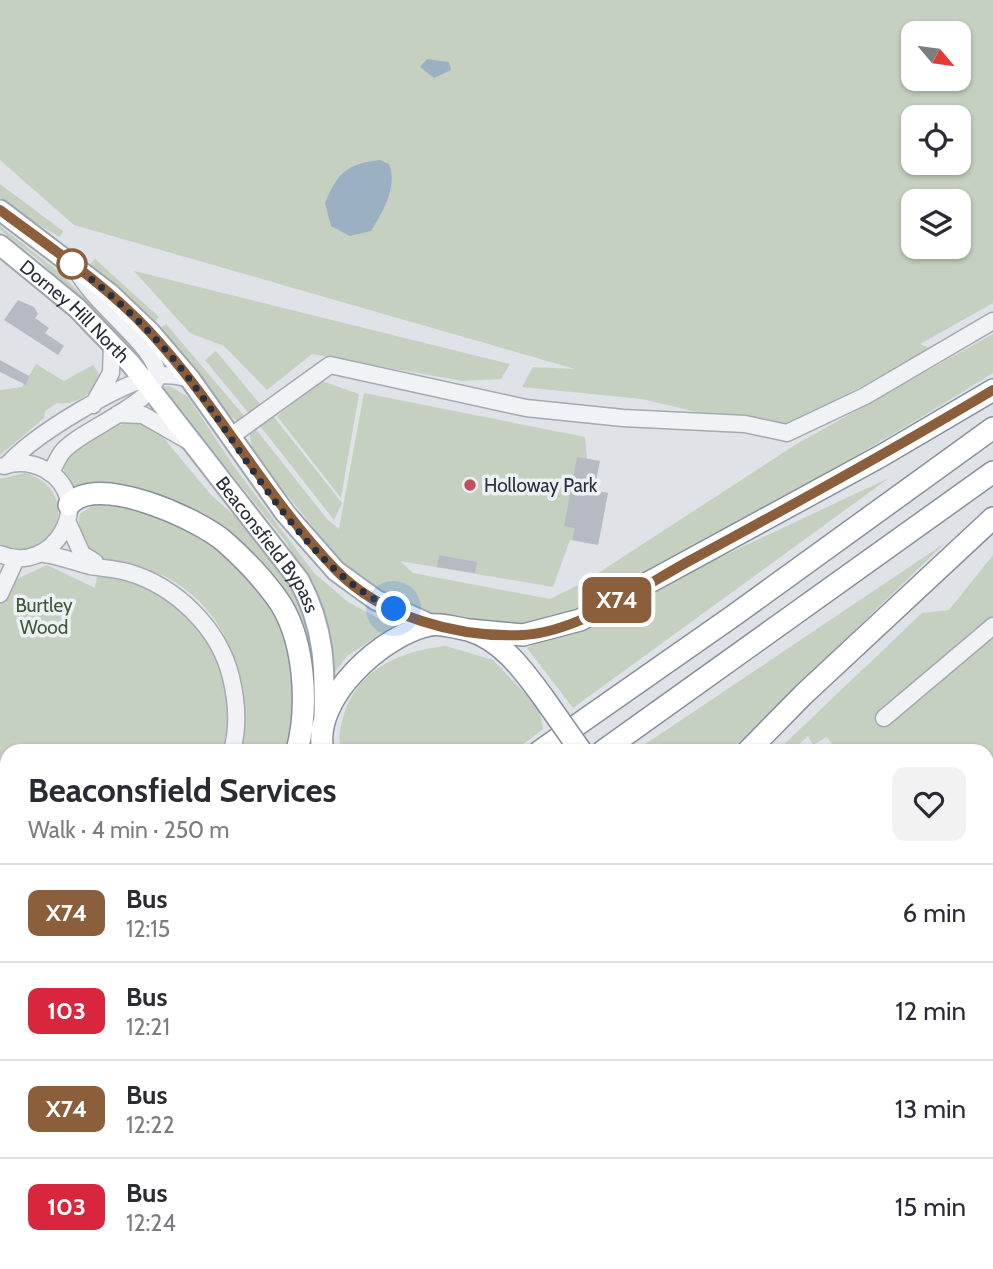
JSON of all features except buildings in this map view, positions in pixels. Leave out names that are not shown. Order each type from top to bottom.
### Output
[{"type":"highway","points":[[322,744],[335,696],[354,671],[380,649],[432,625],[523,635],[580,620],[881,456],[993,390]]},
{"type":"highway","points":[[550,744],[993,428]]},
{"type":"highway","points":[[613,744],[993,472]]},
{"type":"highway","points":[[68,514],[82,496],[108,495],[159,506],[193,520],[224,541],[277,598],[294,638],[304,685],[304,724],[299,744]]},
{"type":"highway","points":[[755,744],[920,583],[993,518]]},
{"type":"highway","points":[[469,631],[510,656],[576,744]]},
{"type":"main road","name":"Dorney Hill North","points":[[0,211],[75,266],[146,328],[190,379]]},
{"type":"main road","name":"Dorney Hill North","points":[[0,245],[77,307],[151,382]]},
{"type":"main road","name":"Beaconsfield Bypass","points":[[190,379],[285,513],[336,571],[376,600],[432,625]]},
{"type":"main road","name":"Beaconsfield Bypass","points":[[151,382],[192,443],[284,559],[310,600],[316,615],[324,656],[322,744]]},
{"type":"street","points":[[75,266],[87,289],[150,358],[151,382]]},
{"type":"street","points":[[230,438],[330,365],[526,408],[623,418],[745,424],[787,433],[865,396],[993,321]]},
{"type":"street","points":[[93,405],[111,373],[112,344]]},
{"type":"street","points":[[4,466],[37,437],[93,405],[151,382],[190,379]]},
{"type":"street","points":[[51,473],[64,450],[151,382]]},
{"type":"street","points":[[112,415],[143,415],[192,443]]},
{"type":"street","points":[[4,466],[38,466],[51,473],[60,482],[82,554],[106,567]]},
{"type":"street","points":[[44,554],[54,546],[68,514]]},
{"type":"street","points":[[0,554],[16,559],[44,554],[106,567],[153,583],[179,599],[204,623],[226,657],[236,699],[234,744]]},
{"type":"street","points":[[0,594],[16,559]]},
{"type":"street","points":[[884,718],[993,626]]},
{"type":"green space","points":[[0,0],[993,0],[993,303],[920,344],[932,349],[785,427],[697,412],[642,399],[522,387],[533,367],[575,369],[74,225],[0,160]]},
{"type":"green space","points":[[0,184],[63,231],[60,237],[28,219],[0,197]]},
{"type":"green space","points":[[0,226],[59,272],[128,342],[125,345],[40,261],[0,230]]},
{"type":"green space","points":[[95,259],[159,317],[153,323],[90,264]]},
{"type":"green space","points":[[134,271],[510,364],[501,379],[462,381],[312,354],[267,390],[224,346],[190,333]]},
{"type":"green space","points":[[166,324],[247,420],[237,421],[227,414],[158,330]]},
{"type":"green space","points":[[993,334],[993,373],[834,469],[726,529],[562,618],[530,627],[505,627],[443,615],[401,602],[371,587],[338,557],[271,477],[251,442],[250,433],[255,428],[327,519],[339,529],[364,393],[585,437],[587,459],[600,461],[592,490],[608,493],[598,545],[570,540],[553,587],[400,561],[413,573],[550,599],[586,581],[795,445]]},
{"type":"green space","points":[[216,351],[264,409],[251,416],[205,360]]},
{"type":"green space","points":[[36,364],[64,381],[93,365],[102,378],[83,397],[71,402],[57,403],[45,411],[44,418],[0,455],[0,390],[22,387]]},
{"type":"green space","points":[[322,381],[359,394],[341,498],[277,416]]},
{"type":"green space","points":[[169,386],[188,397],[233,465],[314,573],[348,602],[393,626],[347,656],[329,680],[304,574],[286,542],[162,387]]},
{"type":"green space","points":[[270,412],[342,503],[334,520],[257,422]]},
{"type":"green space","points":[[135,422],[157,430],[211,495],[246,526],[276,564],[308,619],[314,665],[315,702],[310,703],[303,648],[227,536],[77,491],[67,477],[63,462],[65,455],[72,448],[105,430]]},
{"type":"green space","points":[[25,473],[44,482],[54,495],[58,510],[56,525],[48,538],[35,546],[19,549],[0,544],[0,479]]},
{"type":"green space","points":[[889,478],[573,708],[527,648]]},
{"type":"green space","points":[[95,504],[142,513],[185,529],[222,552],[252,581],[275,616],[289,657],[295,702],[291,744],[239,744],[241,700],[238,675],[221,629],[188,591],[166,577],[102,558],[85,546],[78,526],[80,514]]},
{"type":"green space","points":[[945,543],[737,744],[645,744]]},
{"type":"green space","points":[[993,555],[993,744],[832,744],[827,737],[812,744],[808,736],[799,744],[784,744],[922,613],[949,610]]},
{"type":"green space","name":"Burtley Wood","points":[[47,565],[95,588],[97,577],[141,586],[180,609],[210,644],[220,664],[228,694],[227,744],[0,744],[0,575],[17,579]]},
{"type":"green space","points":[[446,646],[493,660],[539,708],[543,729],[523,744],[340,744],[344,714],[360,685],[384,665],[429,648]]},
{"type":"water","points":[[427,59],[449,62],[451,70],[434,78],[420,67]]},
{"type":"water","points":[[380,160],[389,164],[392,181],[384,207],[371,231],[350,236],[331,226],[325,203],[339,177],[359,164]]},
{"type":"bus line","name":"X74","points":[[0,210],[109,293],[150,332],[190,379],[285,513],[336,571],[376,600],[432,625],[523,635],[580,620],[881,456],[993,390]]},
{"type":"place","name":"Holloway Park","points":[[470,485]]},
{"type":"route","points":[[72,264],[109,293],[150,332],[190,379],[285,513],[336,571],[361,591],[394,609]]}]
